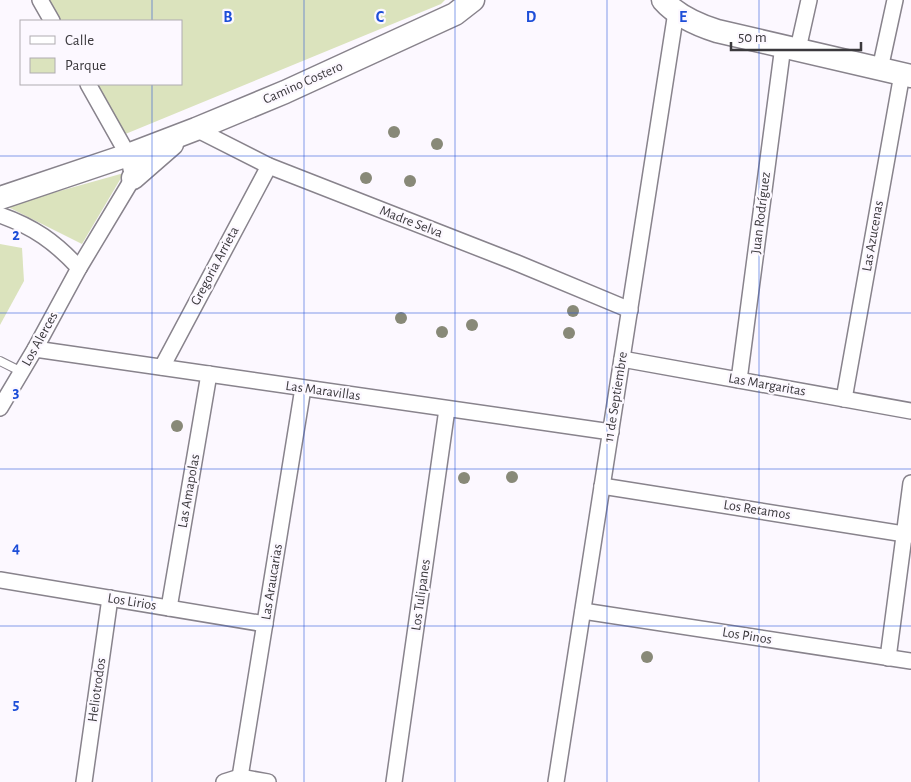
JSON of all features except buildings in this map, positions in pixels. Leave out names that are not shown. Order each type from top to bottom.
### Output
[{"type":"main road","name":"Camino Costero","points":[[0,198],[128,156],[285,92],[455,14],[473,0]]},
{"type":"main road","points":[[669,6],[703,26],[718,31],[906,75]]},
{"type":"main road","points":[[134,178],[189,131]]},
{"type":"street","points":[[40,0],[51,20]]},
{"type":"street","name":"Juan Rodríguez","points":[[739,380],[790,47],[809,0]]},
{"type":"street","points":[[880,69],[895,0]]},
{"type":"street","name":"11 de Septiembre","points":[[556,782],[630,310],[669,6]]},
{"type":"street","name":"Las Azucenas","points":[[844,399],[906,75]]},
{"type":"street","points":[[89,85],[128,156],[134,178]]},
{"type":"street","name":"Madre Selva","points":[[189,131],[269,166],[517,263],[630,310]]},
{"type":"street","name":"Gregoria Arrieta","points":[[162,367],[269,166]]},
{"type":"street","name":"Los Alerces","points":[[0,408],[79,268],[134,178]]},
{"type":"street","points":[[0,215],[33,229],[50,240],[79,268]]},
{"type":"street","name":"Las Maravillas","points":[[35,349],[611,432]]},
{"type":"street","name":"Las Margaritas","points":[[622,359],[911,411]]},
{"type":"street","name":"Las Amapolas","points":[[169,608],[210,374]]},
{"type":"street","name":"Las Araucarias","points":[[240,777],[303,388]]},
{"type":"street","name":"Los Tulipanes","points":[[394,782],[447,409]]},
{"type":"street","points":[[888,658],[908,534],[911,483]]},
{"type":"street","name":"Los Retamos","points":[[602,486],[908,534]]},
{"type":"street","name":"Los Lirios","points":[[0,580],[265,624]]},
{"type":"street","name":"Heliotrodos","points":[[84,782],[110,598]]},
{"type":"street","name":"Los Pinos","points":[[583,611],[911,661]]},
{"type":"street","points":[[224,782],[240,777],[268,782]]},
{"type":"lane","points":[[0,361],[22,372]]},
{"type":"green space","points":[[48,0],[445,0],[441,4],[123,135],[95,85],[182,85],[182,20],[59,20]]},
{"type":"green space","points":[[124,173],[82,244],[6,206]]},
{"type":"green space","points":[[0,244],[22,248],[24,281],[0,325]]}]
